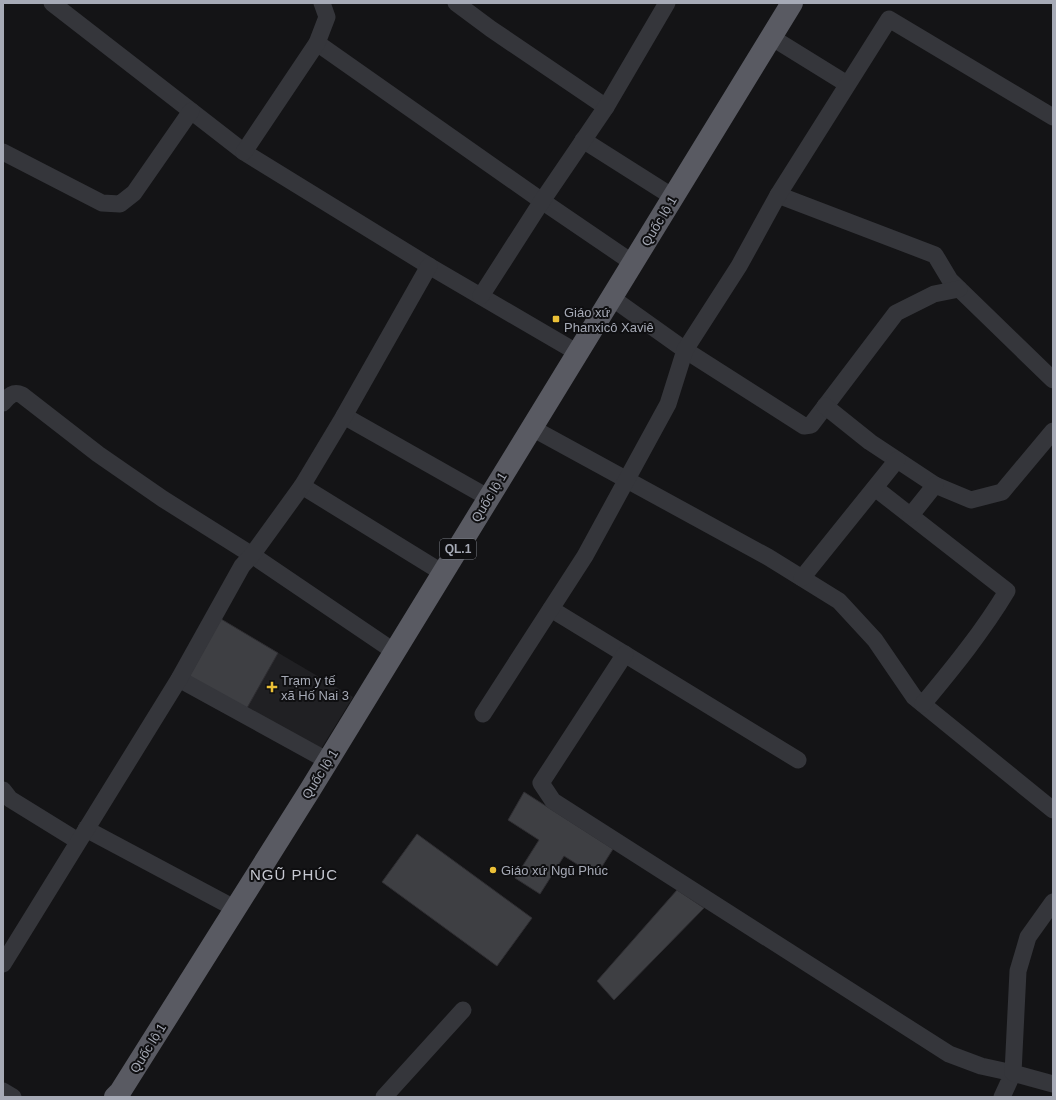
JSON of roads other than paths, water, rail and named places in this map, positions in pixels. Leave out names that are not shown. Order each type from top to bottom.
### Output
[{"type":"highway","name":"Quốc lộ 1","points":[[118,1095],[328,761],[792,3]]},
{"type":"street","points":[[52,3],[244,152],[429,266],[578,353]]},
{"type":"street","points":[[244,152],[317,43],[327,17],[322,3]]},
{"type":"street","points":[[456,3],[491,29],[606,108]]},
{"type":"street","points":[[481,296],[542,201],[606,108],[667,3]]},
{"type":"street","points":[[483,714],[585,556],[668,404],[685,350],[738,266],[778,195],[889,19],[1053,117]]},
{"type":"street","points":[[771,37],[847,84]]},
{"type":"street","points":[[317,43],[633,263]]},
{"type":"street","points":[[3,152],[102,203],[120,204],[134,193],[191,111]]},
{"type":"street","points":[[583,140],[673,197]]},
{"type":"street","points":[[778,195],[935,255],[950,280],[1053,380]]},
{"type":"street","points":[[3,964],[179,680],[242,566],[252,555],[302,486],[344,416],[429,266]]},
{"type":"street","points":[[612,298],[685,350],[804,426],[811,425],[896,312],[934,294],[959,289]]},
{"type":"street","points":[[3,403],[12,394],[17,393],[22,395],[98,454],[163,499],[252,555],[395,652]]},
{"type":"street","points":[[825,406],[870,442],[935,485],[971,500],[1002,492],[1053,431]]},
{"type":"street","points":[[344,416],[489,498]]},
{"type":"street","points":[[532,428],[768,557],[839,601],[875,640],[914,697],[1053,810]]},
{"type":"street","points":[[802,578],[897,460]]},
{"type":"street","points":[[911,515],[935,485]]},
{"type":"street","points":[[302,486],[443,573]]},
{"type":"street","points":[[875,488],[1007,591],[990,619],[923,704]]},
{"type":"street","points":[[551,609],[798,760]]},
{"type":"street","points":[[625,654],[541,783],[553,801],[949,1054],[981,1066],[1053,1084]]},
{"type":"street","points":[[179,680],[328,761]]},
{"type":"street","points":[[3,790],[10,799],[236,909]]},
{"type":"street","points":[[1002,1097],[1013,1073],[1018,971],[1028,937],[1053,902]]},
{"type":"street","points":[[384,1097],[463,1010]]},
{"type":"street","points":[[3,1091],[13,1097]]},
{"type":"place","name":"Giáo xứ Phanxicô Xaviê","points":[[556,319]]},
{"type":"place","name":"Trạm y tế xã Hố Nai 3","points":[[272,687]]},
{"type":"place","name":"Giáo xứ Ngũ Phúc","points":[[493,870]]},
{"type":"district","name":"NGŨ PHÚC","points":[[294,874]]}]
